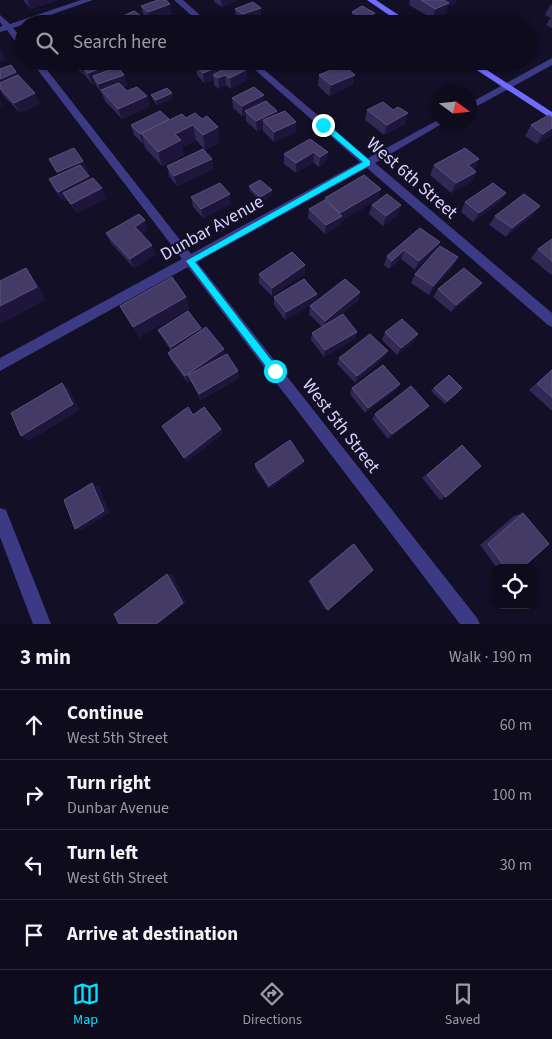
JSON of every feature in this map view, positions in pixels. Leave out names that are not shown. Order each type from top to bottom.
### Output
[{"type":"main road","points":[[374,0],[395,15]]},
{"type":"main road","points":[[480,70],[552,116]]},
{"type":"street","points":[[43,15],[89,0]]},
{"type":"street","points":[[178,0],[196,15]]},
{"type":"street","points":[[0,17],[4,28],[15,38]]},
{"type":"street","points":[[537,69],[552,61]]},
{"type":"street","name":"West 5th Street","points":[[41,70],[471,624]]},
{"type":"street","name":"West 6th Street","points":[[260,70],[552,321]]},
{"type":"street","points":[[477,103],[536,70]]},
{"type":"street","name":"Dunbar Avenue","points":[[0,365],[432,127]]},
{"type":"street","points":[[0,516],[42,624]]},
{"type":"building","points":[[158,0],[166,0],[170,4],[148,12],[141,6]]},
{"type":"building","points":[[421,0],[444,0],[449,3],[435,9]]},
{"type":"building","points":[[253,2],[261,8],[243,14],[235,9]]},
{"type":"building","points":[[362,6],[375,13],[371,15],[358,15],[352,12]]},
{"type":"building","points":[[134,11],[140,15],[125,15]]},
{"type":"building","points":[[11,65],[16,72],[0,79],[0,69]]},
{"type":"building","points":[[85,70],[96,70],[88,73]]},
{"type":"building","points":[[110,70],[120,70],[124,75],[98,84],[93,76]]},
{"type":"building","points":[[222,70],[245,70],[230,78],[225,75],[218,78],[213,75]]},
{"type":"building","points":[[331,70],[349,70],[355,75],[331,85],[319,75]]},
{"type":"building","points":[[18,75],[35,93],[14,103],[0,88],[0,83]]},
{"type":"building","points":[[119,83],[127,91],[137,87],[147,96],[118,109],[101,90]]},
{"type":"building","points":[[254,87],[264,95],[242,106],[232,98]]},
{"type":"building","points":[[167,88],[172,93],[156,100],[151,95]]},
{"type":"building","points":[[266,101],[277,111],[256,121],[245,111]]},
{"type":"building","points":[[383,102],[393,110],[398,107],[408,113],[387,125],[367,110]]},
{"type":"building","points":[[160,111],[169,119],[140,134],[131,125]]},
{"type":"building","points":[[285,111],[296,122],[274,132],[263,120]]},
{"type":"building","points":[[195,113],[202,119],[207,116],[218,127],[203,135],[193,125],[175,134],[181,140],[158,152],[141,133],[182,114],[186,118]]},
{"type":"building","points":[[549,115],[552,117],[552,128],[543,134],[531,125]]},
{"type":"building","points":[[310,139],[328,152],[320,157],[314,152],[296,163],[284,154]]},
{"type":"building","points":[[74,148],[83,161],[57,172],[49,159]]},
{"type":"building","points":[[465,148],[479,159],[468,165],[476,172],[456,183],[434,165]]},
{"type":"building","points":[[203,149],[212,159],[174,176],[167,166]]},
{"type":"building","points":[[80,165],[89,176],[58,192],[49,179]]},
{"type":"building","points":[[364,175],[381,189],[340,213],[325,198]]},
{"type":"building","points":[[93,178],[102,188],[71,204],[63,193]]},
{"type":"building","points":[[260,180],[272,190],[260,197],[249,186]]},
{"type":"building","points":[[220,183],[230,194],[201,209],[191,197]]},
{"type":"building","points":[[493,183],[506,193],[479,213],[465,202]]},
{"type":"building","points":[[387,194],[401,205],[386,216],[372,205]]},
{"type":"building","points":[[524,194],[540,206],[512,228],[495,216]]},
{"type":"building","points":[[325,200],[342,216],[326,225],[309,209]]},
{"type":"building","points":[[139,214],[145,220],[135,227],[152,245],[130,259],[106,233]]},
{"type":"building","points":[[420,228],[440,242],[419,261],[404,250],[392,261],[387,256]]},
{"type":"building","points":[[552,239],[552,261],[538,249]]},
{"type":"building","points":[[440,246],[458,257],[433,286],[415,274]]},
{"type":"building","points":[[292,252],[305,265],[272,288],[259,274]]},
{"type":"building","points":[[26,268],[37,287],[0,306],[0,281]]},
{"type":"building","points":[[464,268],[482,283],[456,305],[438,289]]},
{"type":"building","points":[[172,277],[186,297],[133,327],[120,306]]},
{"type":"building","points":[[304,279],[317,294],[286,312],[274,297]]},
{"type":"building","points":[[345,279],[360,292],[325,321],[310,306]]},
{"type":"building","points":[[188,311],[201,328],[171,347],[158,330]]},
{"type":"building","points":[[343,314],[357,332],[325,350],[312,333]]},
{"type":"building","points":[[402,319],[418,334],[401,348],[385,332]]},
{"type":"building","points":[[206,327],[224,349],[185,376],[168,353]]},
{"type":"building","points":[[370,334],[388,351],[357,376],[339,358]]},
{"type":"building","points":[[227,354],[238,371],[199,394],[188,375]]},
{"type":"building","points":[[383,365],[400,384],[368,408],[352,388]]},
{"type":"building","points":[[552,370],[552,397],[537,384]]},
{"type":"building","points":[[449,375],[462,388],[447,401],[434,388]]},
{"type":"building","points":[[62,383],[73,404],[21,436],[11,413]]},
{"type":"building","points":[[411,386],[429,406],[392,434],[375,414]]},
{"type":"building","points":[[188,407],[193,415],[204,407],[221,429],[184,458],[162,426]]},
{"type":"building","points":[[290,440],[304,461],[269,486],[255,464]]},
{"type":"building","points":[[462,445],[481,466],[446,497],[427,475]]},
{"type":"building","points":[[92,483],[104,511],[75,529],[64,500]]},
{"type":"building","points":[[523,513],[549,544],[526,564],[503,564],[488,544]]},
{"type":"building","points":[[354,544],[373,570],[328,610],[310,581]]},
{"type":"building","points":[[167,574],[183,603],[156,624],[119,624],[114,614]]},
{"type":"route","points":[[275,371],[190,261],[368,163],[323,125]]}]
